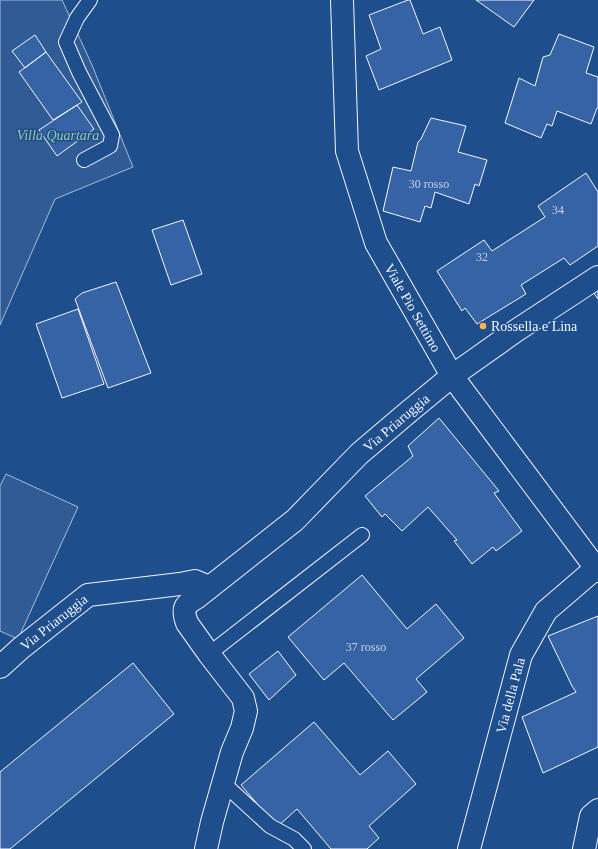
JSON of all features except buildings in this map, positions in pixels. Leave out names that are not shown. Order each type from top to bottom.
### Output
[{"type":"street","name":"Viale Pio Settimo","points":[[342,0],[347,151],[376,243],[452,376],[597,569]]},
{"type":"street","name":"Via Priaruggia","points":[[223,783],[232,752],[242,728],[246,711],[243,698],[187,623],[184,609],[186,604],[295,520],[360,454],[452,376],[517,330],[598,277]]},
{"type":"street","name":"Via della Pala","points":[[470,849],[521,655],[546,611],[597,569]]},
{"type":"street","name":"Via Priaruggia","points":[[0,667],[21,648],[88,595],[195,581],[209,587]]},
{"type":"street","points":[[206,849],[223,783]]},
{"type":"street","points":[[584,849],[590,816],[598,810]]},
{"type":"lane","points":[[84,160],[110,146],[112,135],[79,72],[66,42],[77,18],[90,0]]},
{"type":"lane","points":[[209,654],[362,535]]},
{"type":"lane","points":[[223,783],[270,826],[294,840],[304,849]]},
{"type":"green space","name":"Villa Quartara","points":[[0,0],[62,0],[92,65],[133,167],[55,199],[0,325]]},
{"type":"green space","points":[[6,474],[78,507],[18,639],[0,631],[0,486]]},
{"type":"place","name":"Rossella e Lina","points":[[483,326]]}]
